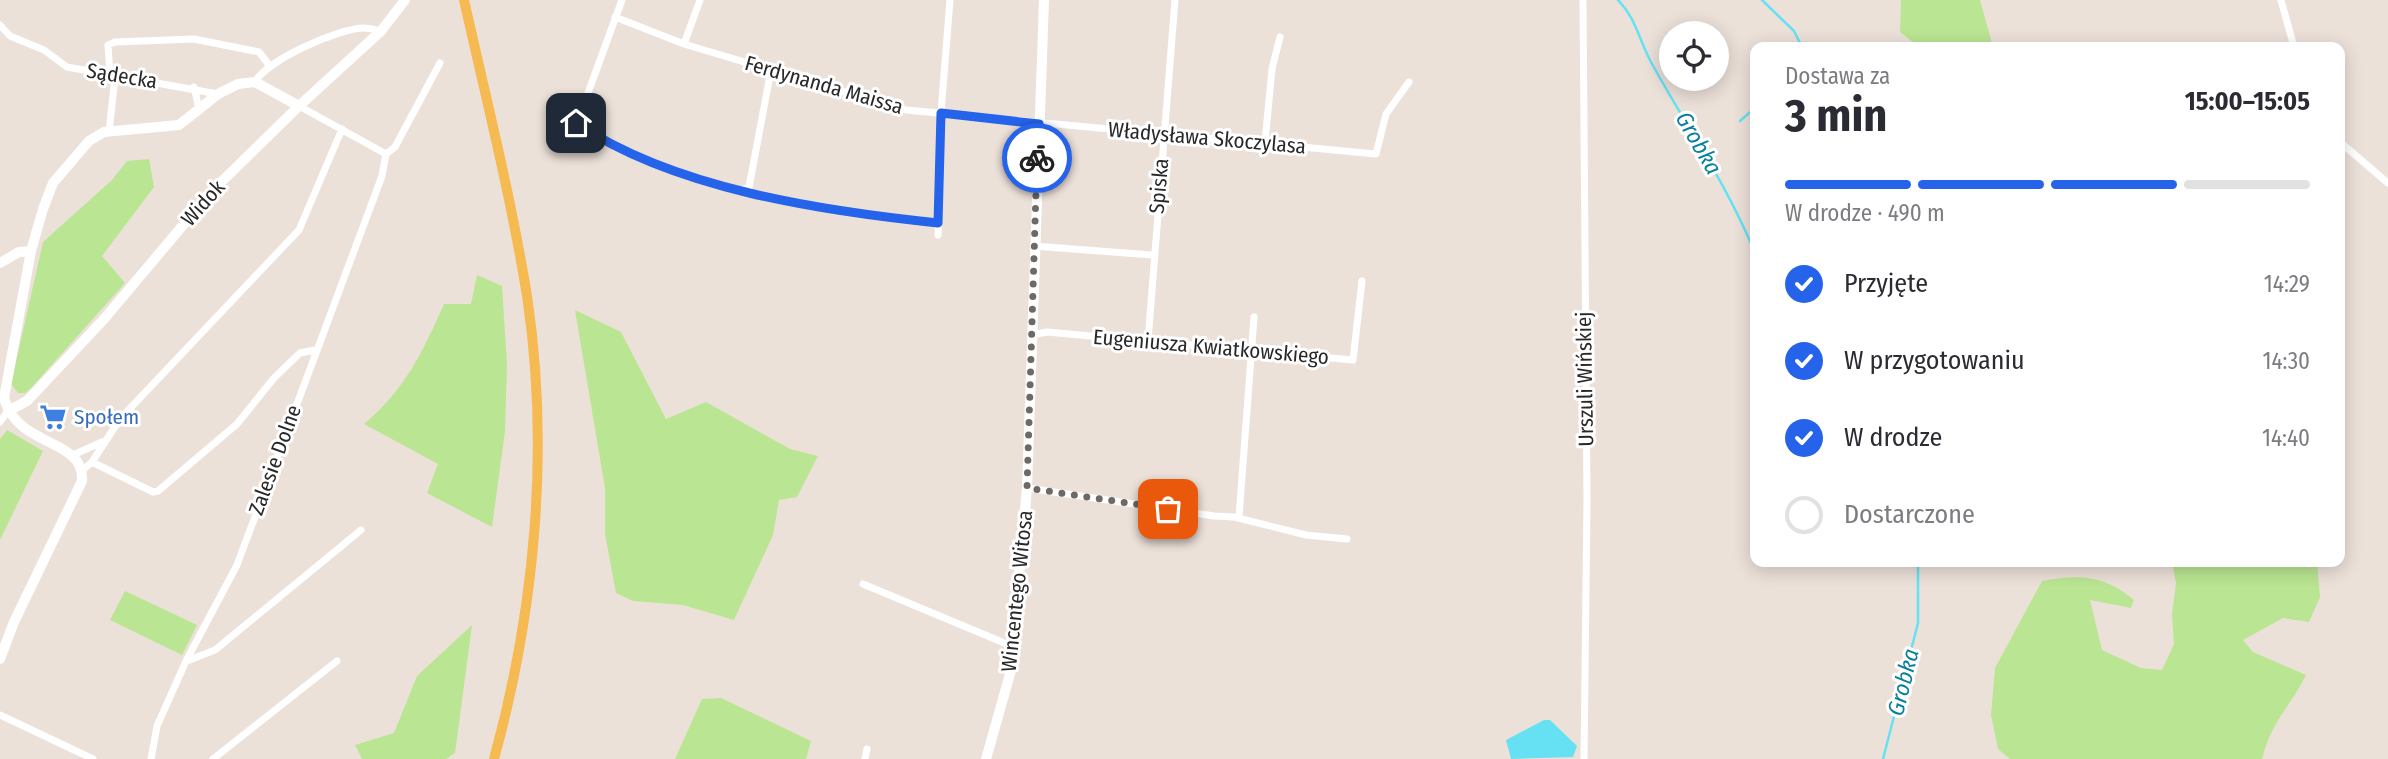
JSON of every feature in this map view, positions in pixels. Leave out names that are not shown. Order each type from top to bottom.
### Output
[{"type":"main road","points":[[464,0],[516,236],[527,299],[537,457],[530,575],[522,634],[496,759]]},
{"type":"street","name":"Widok","points":[[8,411],[27,401],[103,319],[211,192],[381,31],[405,0]]},
{"type":"street","points":[[622,0],[576,123],[654,164],[694,179],[825,208],[938,223]]},
{"type":"street","points":[[684,44],[700,0]]},
{"type":"street","points":[[938,235],[941,113],[950,0]]},
{"type":"street","name":"Wincentego Witosa","points":[[986,759],[1010,674],[1027,488],[1044,0]]},
{"type":"street","name":"Spiska","points":[[1148,341],[1175,0]]},
{"type":"street","name":"Urszuli Wińskiej","points":[[1583,0],[1587,501],[1584,759]]},
{"type":"street","points":[[2281,0],[2293,42]]},
{"type":"street","name":"Ferdynanda Maissa","points":[[615,17],[684,44],[906,110],[1039,124]]},
{"type":"street","name":"Sądecka","points":[[0,25],[10,36],[44,50],[68,67],[112,77],[194,87],[218,94]]},
{"type":"street","points":[[255,82],[269,65],[292,51],[364,28],[381,31]]},
{"type":"street","points":[[1265,142],[1272,69],[1280,37]]},
{"type":"street","points":[[109,132],[112,77],[108,45],[115,41],[219,42],[259,52],[269,65]]},
{"type":"street","points":[[0,659],[14,622],[82,481],[83,470],[73,455],[20,427],[8,411],[4,398],[31,251],[53,183],[89,141],[109,132],[179,125],[218,94],[238,85],[255,82],[386,154],[395,147],[440,63]]},
{"type":"street","points":[[744,189],[749,187],[771,70]]},
{"type":"street","name":"Władysława Skoczylasa","points":[[1039,124],[1376,153],[1389,108],[1409,82]]},
{"type":"street","points":[[194,87],[199,109]]},
{"type":"street","points":[[83,470],[92,462],[120,419],[299,230],[342,129]]},
{"type":"street","points":[[2345,146],[2388,183]]},
{"type":"street","name":"Zalesie Dolne","points":[[151,759],[157,726],[186,661],[237,565],[382,176],[386,154]]},
{"type":"street","points":[[1034,246],[1153,255]]},
{"type":"street","points":[[0,263],[19,252],[31,251]]},
{"type":"street","name":"Eugeniusza Kwiatkowskiego","points":[[1032,335],[1047,332],[1353,359],[1362,281]]},
{"type":"street","points":[[1239,517],[1254,317]]},
{"type":"street","points":[[92,462],[153,492],[158,491],[237,424],[274,378],[300,353],[315,350]]},
{"type":"street","points":[[0,422],[8,411]]},
{"type":"street","points":[[73,455],[103,442]]},
{"type":"street","points":[[1027,488],[1239,517],[1306,534],[1347,539]]},
{"type":"street","points":[[186,661],[215,650],[361,530]]},
{"type":"street","points":[[863,584],[1014,647]]},
{"type":"street","points":[[213,759],[337,661]]},
{"type":"street","points":[[0,715],[93,759]]},
{"type":"street","points":[[865,759],[867,749]]},
{"type":"green space","points":[[1901,0],[1980,0],[1992,42],[1913,42],[1900,32]]},
{"type":"green space","points":[[149,159],[154,187],[102,256],[125,283],[31,388],[25,393],[18,393],[11,384],[43,242],[112,180],[127,161]]},
{"type":"green space","points":[[477,275],[502,286],[507,365],[505,431],[492,527],[427,493],[438,464],[364,424],[379,411],[412,369],[444,304],[471,304]]},
{"type":"green space","points":[[575,310],[621,332],[666,419],[706,402],[790,449],[818,456],[797,497],[779,500],[773,535],[734,620],[683,605],[633,601],[616,593],[605,534],[605,488]]},
{"type":"green space","points":[[7,430],[43,451],[0,540],[0,439]]},
{"type":"green space","points":[[2173,567],[2317,567],[2320,597],[2309,622],[2283,618],[2243,640],[2253,652],[2306,675],[2270,735],[2262,759],[2010,759],[1998,749],[1991,715],[1995,668],[2042,581],[2068,577],[2091,578],[2112,586],[2134,600],[2131,608],[2090,600],[2102,650],[2141,668],[2162,670],[2174,644],[2172,614],[2176,583]]},
{"type":"green space","points":[[125,591],[197,625],[182,655],[110,620]]},
{"type":"green space","points":[[472,625],[455,753],[446,759],[362,759],[355,745],[394,733],[417,676]]},
{"type":"green space","points":[[721,698],[811,741],[806,759],[675,759],[702,699]]},
{"type":"water","points":[[1544,720],[1550,720],[1577,746],[1573,757],[1511,759],[1506,740]]},
{"type":"waterway","name":"Grobka","points":[[1618,0],[1629,14],[1651,62],[1719,179],[1750,242]]},
{"type":"waterway","points":[[1762,0],[1794,31],[1800,42]]},
{"type":"waterway","points":[[1740,121],[1750,112]]},
{"type":"waterway","name":"Grobka","points":[[1883,759],[1918,623],[1918,567]]},
{"type":"way so far","points":[[1037,158],[1027,488],[1168,509]]},
{"type":"place","name":"Społem","points":[[53,417]]},
{"type":"route","points":[[576,123],[594,135],[654,164],[694,179],[825,208],[938,223],[941,113],[1039,124],[1037,158]]}]
